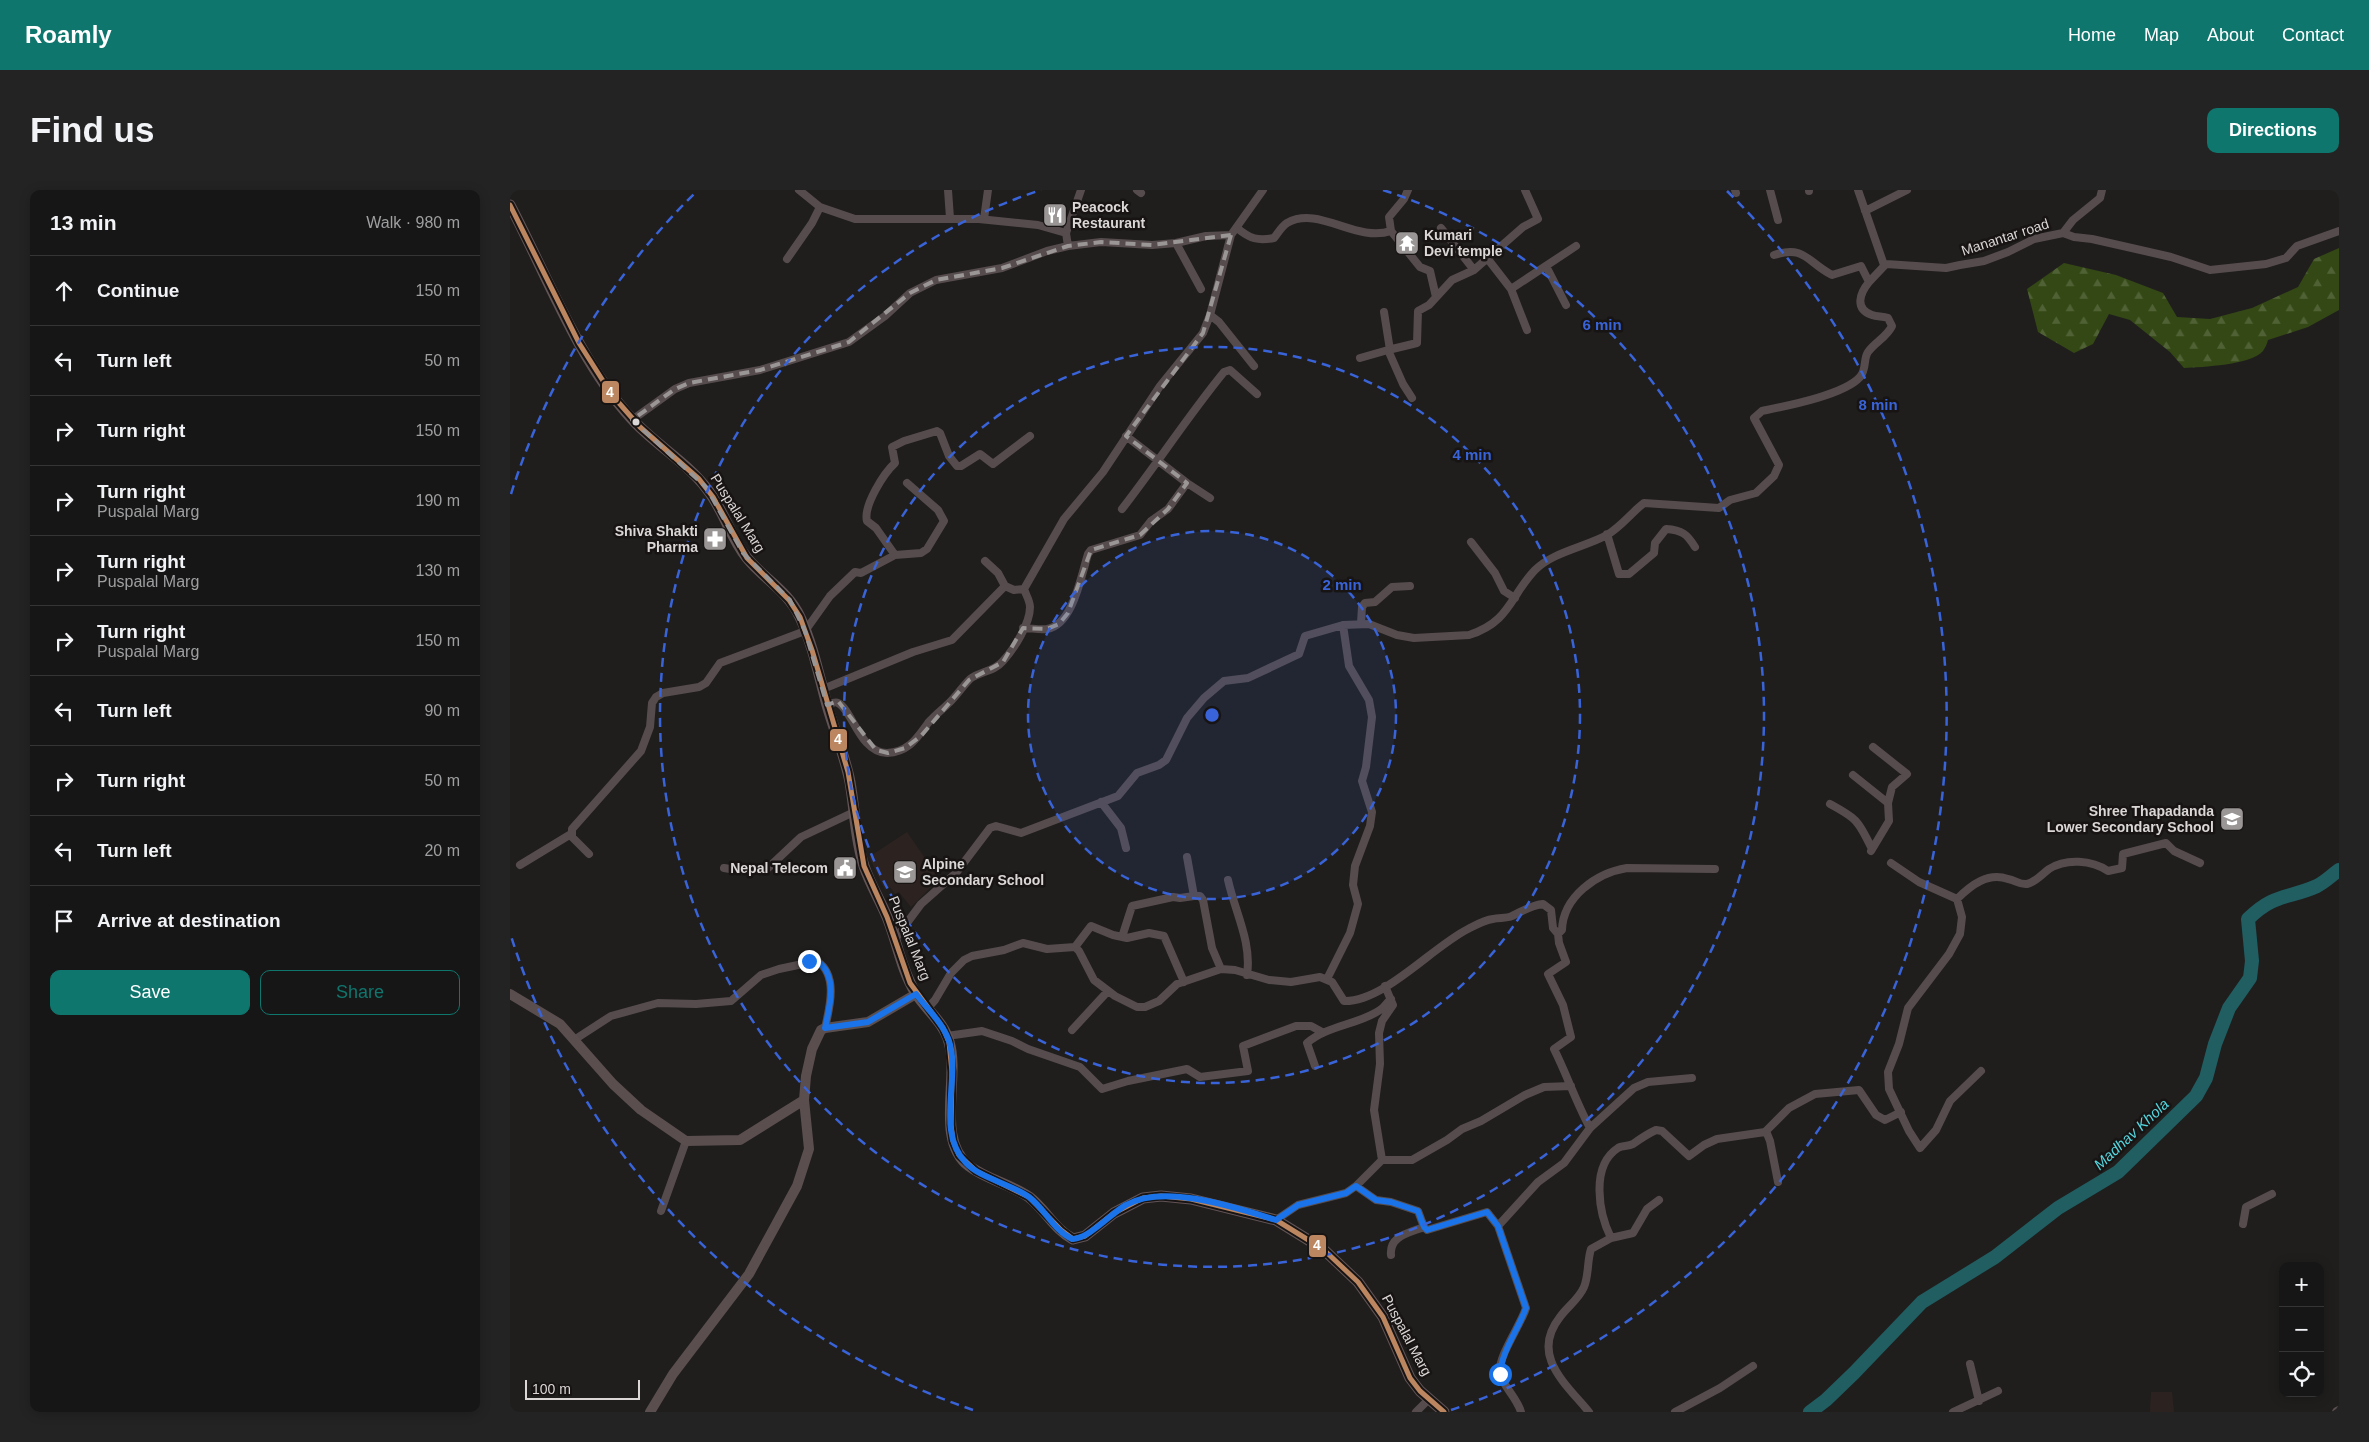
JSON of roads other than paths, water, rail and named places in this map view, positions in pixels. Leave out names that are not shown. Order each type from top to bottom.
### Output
[{"type":"main road","name":"Puspalal Marg","points":[[510,204],[547,282],[583,349],[632,420],[672,454],[706,487],[743,553],[790,600],[806,631],[849,776],[865,869],[916,994],[947,1036],[952,1054],[950,1115],[958,1154],[971,1168],[1012,1186],[1030,1198],[1068,1237],[1079,1239],[1128,1204],[1143,1198],[1161,1196],[1191,1199],[1276,1220],[1323,1249],[1358,1282],[1383,1317],[1410,1378],[1444,1412]]},
{"type":"street","points":[[799,190],[820,207],[843,216],[869,221],[950,218],[984,219],[1038,225],[1066,233]]},
{"type":"street","points":[[948,190],[950,218]]},
{"type":"street","points":[[984,219],[988,190]]},
{"type":"street","points":[[1068,246],[1066,233],[1081,190]]},
{"type":"street","points":[[827,705],[834,703],[840,705],[863,739],[876,750],[888,753],[905,748],[921,736],[927,725],[969,680],[1003,662],[1023,628],[1030,606],[1024,589],[1064,519],[1103,472],[1160,386],[1203,333],[1210,315],[1231,235],[1263,190]]},
{"type":"street","points":[[1408,190],[1404,199],[1389,217],[1391,231],[1420,267],[1430,271],[1436,296]]},
{"type":"street","points":[[1360,358],[1417,343],[1418,311],[1429,305],[1452,280],[1474,270],[1523,227],[1538,219],[1525,190]]},
{"type":"street","points":[[1770,190],[1778,220]]},
{"type":"street","points":[[895,939],[921,904],[956,873],[990,828],[996,826],[1021,833],[1118,796],[1137,773],[1160,765],[1166,760],[1187,718],[1204,698],[1224,681],[1257,674],[1299,654],[1305,636],[1343,625],[1361,623],[1379,626],[1406,637],[1469,635],[1504,615],[1528,578],[1541,564],[1607,534],[1624,524],[1644,503],[1675,503],[1712,509],[1724,505],[1730,500],[1749,497],[1760,490],[1774,476],[1779,465],[1754,418],[1755,416],[1762,411],[1812,399],[1854,382],[1865,370],[1869,351],[1889,332],[1892,326],[1888,318],[1873,316],[1863,308],[1859,297],[1860,292],[1884,265],[1858,190]]},
{"type":"street","points":[[1865,210],[1907,190]]},
{"type":"street","points":[[2102,190],[2100,198],[2073,220],[2063,233],[2074,237],[2092,239],[2171,257],[2210,270],[2266,264],[2286,258],[2297,246],[2339,231]]},
{"type":"street","points":[[787,259],[812,223],[820,207]]},
{"type":"street","points":[[1237,228],[1247,237],[1259,241],[1274,238],[1285,224],[1298,218],[1316,219],[1365,234],[1374,235],[1391,231]]},
{"type":"street","points":[[1441,228],[1474,270]]},
{"type":"street","name":"Manantar road","points":[[1884,265],[1946,268],[1984,261],[2008,252],[2034,238],[2063,233]]},
{"type":"street","points":[[632,420],[674,389],[689,383],[760,370],[849,342],[885,316],[910,293],[936,280],[1002,268],[1047,251],[1068,246],[1101,242],[1152,245],[1176,243],[1206,236],[1231,235]]},
{"type":"street","points":[[1176,243],[1201,289]]},
{"type":"street","points":[[1511,289],[1576,246]]},
{"type":"street","points":[[1774,254],[1788,250],[1802,253],[1832,275],[1861,266],[1869,282]]},
{"type":"street","points":[[1487,258],[1511,289],[1526,330]]},
{"type":"street","points":[[1546,266],[1566,304]]},
{"type":"street","points":[[1384,312],[1389,350],[1402,384],[1412,398]]},
{"type":"street","points":[[1210,315],[1219,322],[1254,366]]},
{"type":"street","points":[[1122,509],[1159,462],[1199,403],[1224,372],[1230,370],[1257,394]]},
{"type":"street","points":[[895,556],[886,540],[867,521],[866,517],[867,509],[883,475],[887,468],[895,463],[892,448],[904,441],[938,431],[949,456],[957,466],[961,466],[980,454],[993,464],[1030,436]]},
{"type":"street","points":[[1126,436],[1210,498]]},
{"type":"street","points":[[520,866],[571,834],[574,824],[618,779],[641,751],[650,727],[652,703],[656,697],[667,692],[699,687],[706,683],[720,663],[806,631],[842,582],[855,572],[861,574],[895,556],[912,555],[927,549],[944,521],[938,510],[908,483]]},
{"type":"street","points":[[1023,628],[1047,629],[1060,624],[1068,613],[1091,550],[1140,535],[1152,521],[1168,509],[1188,483]]},
{"type":"street","points":[[1607,534],[1619,574],[1629,574],[1654,553],[1655,543],[1666,529],[1677,530],[1687,534],[1695,547]]},
{"type":"street","points":[[1471,542],[1495,573],[1504,591],[1515,598]]},
{"type":"street","points":[[985,561],[998,573],[1006,586],[1014,590],[1024,589]]},
{"type":"street","points":[[823,689],[913,652],[952,640],[1006,586]]},
{"type":"street","points":[[1361,623],[1362,607],[1365,603],[1375,602],[1392,587],[1410,586]]},
{"type":"street","points":[[1326,979],[1350,933],[1358,904],[1354,885],[1355,866],[1370,826],[1372,812],[1362,781],[1366,767],[1372,717],[1369,700],[1349,666],[1343,625]]},
{"type":"street","points":[[1830,804],[1853,816],[1858,822],[1871,849],[1889,821],[1888,803],[1892,787],[1907,774],[1873,747]]},
{"type":"street","points":[[1853,775],[1888,803]]},
{"type":"street","points":[[1101,802],[1121,828],[1126,848]]},
{"type":"street","points":[[724,868],[758,871],[768,868],[801,837],[854,812]]},
{"type":"street","points":[[571,834],[575,841],[589,854]]},
{"type":"street","points":[[1957,899],[1979,881],[1999,878],[2025,884],[2034,881],[2054,866],[2067,862],[2097,863],[2108,871],[2122,868],[2123,854],[2159,844],[2166,843],[2174,851],[2200,863]]},
{"type":"street","points":[[1186,856],[1194,896]]},
{"type":"street","points":[[1891,863],[1919,882],[1957,899]]},
{"type":"street","points":[[1558,934],[1562,930],[1562,918],[1566,908],[1574,898],[1613,870],[1627,868],[1715,870]]},
{"type":"street","points":[[1228,880],[1242,927],[1249,961],[1247,975]]},
{"type":"street","points":[[1122,937],[1132,906],[1173,897],[1200,896],[1204,900],[1212,948],[1221,969]]},
{"type":"street","points":[[1957,899],[1962,917],[1960,934],[1949,954],[1908,1008],[1898,1044],[1889,1064],[1887,1084],[1902,1112],[1909,1131],[1920,1148],[1936,1130],[1955,1096],[1981,1071]]},
{"type":"street","points":[[927,1009],[935,1000],[951,973],[964,960],[972,956],[1004,950],[1023,943],[1047,949],[1074,947],[1079,951],[1094,980],[1129,1005],[1145,1007],[1159,1001],[1173,986],[1221,969],[1235,970],[1247,975],[1291,982],[1320,977],[1332,982],[1344,1001],[1353,1001],[1372,995],[1467,929],[1491,919],[1513,916],[1537,904],[1543,904],[1551,910],[1553,928],[1558,934],[1559,943],[1566,962],[1548,974],[1563,1005],[1571,1037],[1554,1049],[1590,1128]]},
{"type":"street","points":[[1074,947],[1091,926],[1122,937],[1149,933],[1164,936],[1184,982]]},
{"type":"street","points":[[574,1040],[611,1016],[658,1003],[696,1004],[731,1001],[761,976],[809,961],[817,961],[828,973],[831,1003],[825,1028]]},
{"type":"street","points":[[1382,1160],[1374,1110],[1380,1064],[1378,1033],[1382,1021],[1392,1008],[1391,999],[1385,986]]},
{"type":"street","points":[[1072,1030],[1108,991]]},
{"type":"street","points":[[510,994],[560,1024],[613,1084],[640,1110],[686,1141],[740,1140],[804,1100]]},
{"type":"street","points":[[650,1412],[673,1374],[714,1323],[749,1274],[797,1186],[809,1149],[804,1100],[812,1049],[821,1030],[868,1022],[916,994]]},
{"type":"street","points":[[1315,1066],[1307,1042],[1322,1032],[1341,1027],[1379,1011],[1391,999]]},
{"type":"street","points":[[947,1036],[982,1031],[1012,1041],[1028,1049],[1080,1067],[1102,1089],[1128,1080],[1187,1068],[1200,1077],[1248,1071],[1243,1046],[1296,1026],[1311,1026],[1322,1032]]},
{"type":"street","points":[[1498,1226],[1538,1182],[1564,1163],[1590,1128],[1634,1088],[1648,1082],[1692,1078]]},
{"type":"street","points":[[1276,1220],[1298,1205],[1346,1193],[1356,1186],[1382,1160],[1412,1160],[1448,1140],[1462,1129],[1481,1121],[1525,1095],[1544,1087],[1571,1086]]},
{"type":"street","points":[[1611,1238],[1601,1216],[1600,1176],[1605,1165],[1618,1148],[1632,1145],[1642,1136],[1659,1129],[1689,1156],[1704,1144],[1717,1139],[1766,1131],[1789,1108],[1806,1097],[1821,1092],[1860,1090],[1876,1115],[1885,1120],[1902,1112]]},
{"type":"street","points":[[1766,1131],[1770,1141],[1778,1182]]},
{"type":"street","points":[[661,1211],[686,1141]]},
{"type":"street","points":[[1356,1186],[1376,1200],[1391,1202],[1418,1211],[1427,1230],[1487,1212],[1498,1226],[1526,1308],[1501,1365],[1500,1374],[1515,1396],[1521,1412]]},
{"type":"street","points":[[2243,1224],[2246,1207],[2272,1194]]},
{"type":"street","points":[[1589,1412],[1554,1369],[1547,1351],[1550,1331],[1584,1287],[1592,1249],[1611,1238],[1633,1233],[1647,1209],[1659,1200]]},
{"type":"street","points":[[1391,1255],[1391,1245],[1396,1239],[1424,1227]]},
{"type":"street","points":[[1970,1364],[1979,1401]]},
{"type":"street","points":[[1675,1412],[1753,1366]]},
{"type":"street","points":[[1953,1412],[1998,1391]]},
{"type":"street","points":[[1416,1412],[1429,1399]]},
{"type":"street","points":[[1691,1404],[1694,1412]]},
{"type":"waterway","name":"Madhav Khola","points":[[1810,1412],[1826,1400],[1854,1373],[1922,1302],[1995,1257],[2058,1208],[2118,1172],[2196,1096],[2206,1078],[2215,1044],[2229,1008],[2250,978],[2252,961],[2248,919],[2266,905],[2317,886],[2339,870]]},
{"type":"place","name":"Peacock Restaurant","points":[[1055,215]]},
{"type":"place","name":"Kumari Devi temple","points":[[1407,243]]},
{"type":"place","name":"Shiva Shakti Pharma","points":[[715,539]]},
{"type":"place","name":"Shree Thapadanda Lower Secondary School","points":[[2232,819]]},
{"type":"place","name":"Nepal Telecom","points":[[845,868]]},
{"type":"place","name":"Alpine Secondary School","points":[[905,872]]}]
